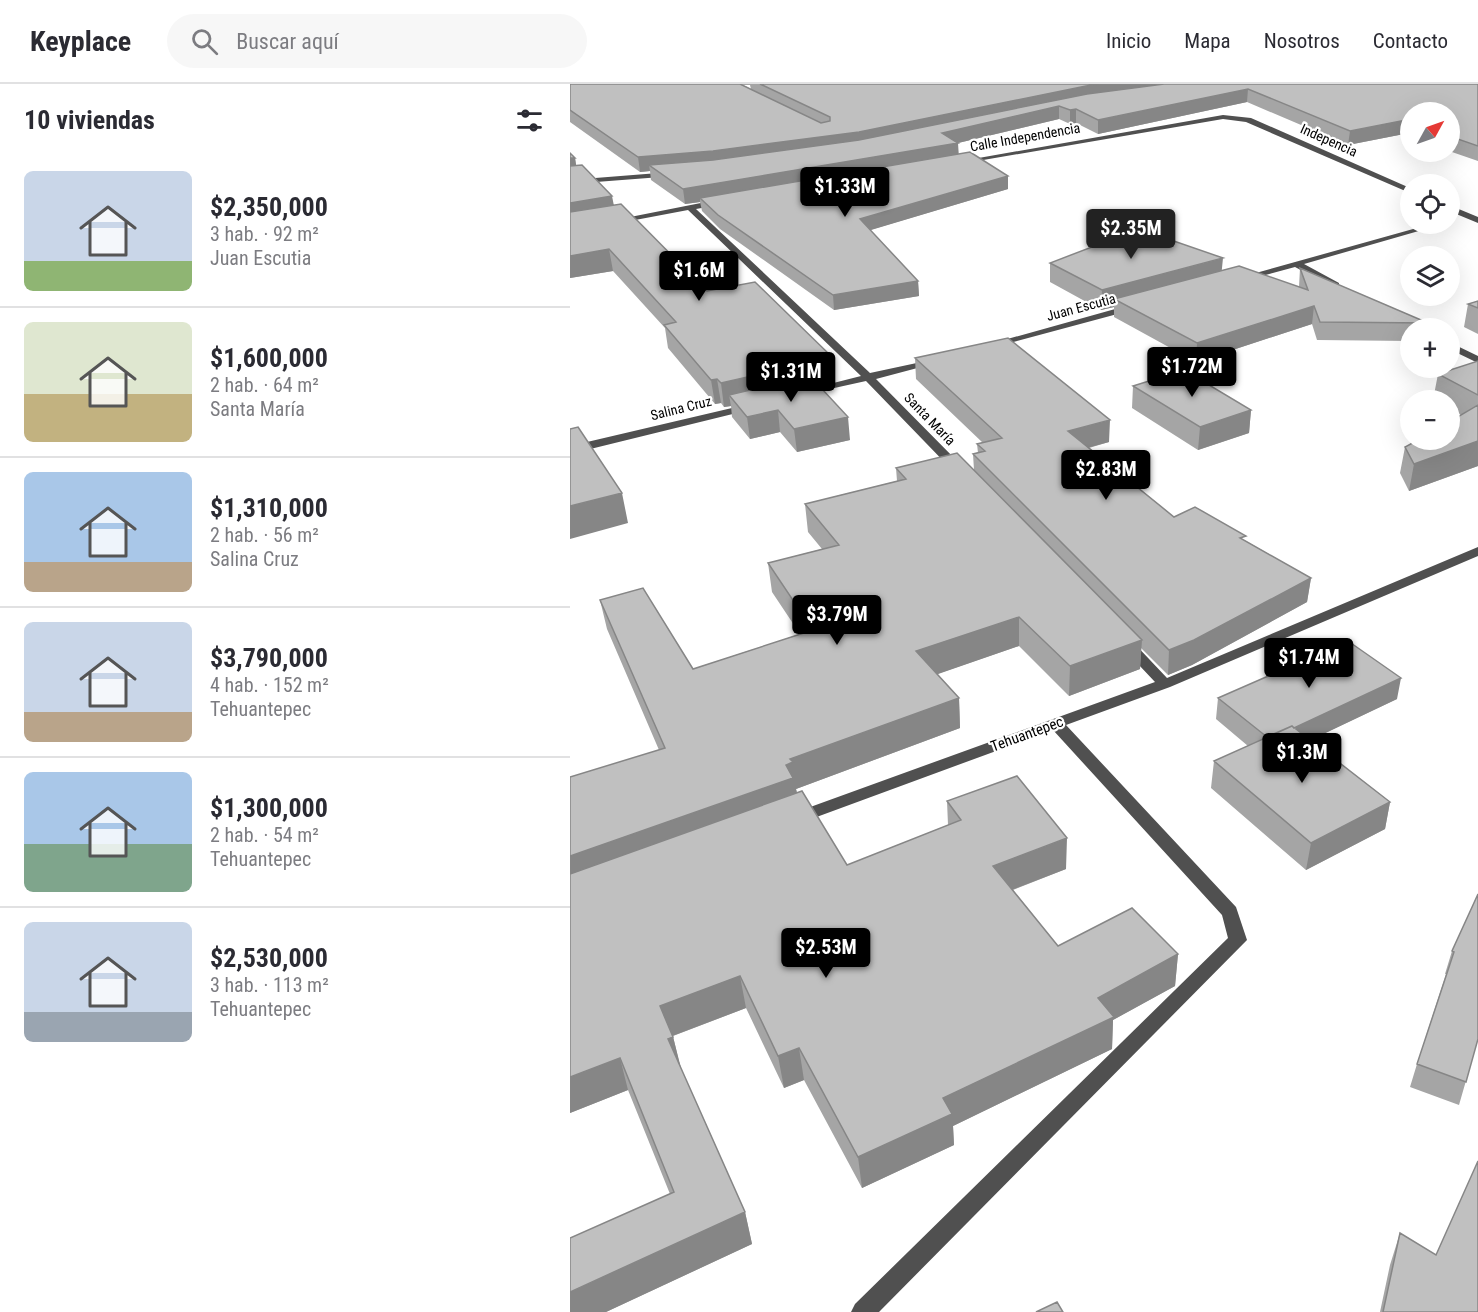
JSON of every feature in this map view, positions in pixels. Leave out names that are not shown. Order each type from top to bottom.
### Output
[{"type":"street","name":"Calle Independencia","points":[[956,162],[1223,117],[1236,117]]},
{"type":"street","name":"Indepencia","points":[[1236,117],[1248,120],[1400,186]]},
{"type":"street","points":[[570,182],[681,173]]},
{"type":"street","points":[[603,223],[736,200]]},
{"type":"street","name":"Santa María","points":[[690,208],[869,378],[968,480]]},
{"type":"street","points":[[1460,213],[1478,220]]},
{"type":"street","points":[[1460,218],[1478,213]]},
{"type":"street","points":[[1227,282],[1404,234]]},
{"type":"street","points":[[1297,264],[1347,291]]},
{"type":"street","name":"Juan Escutia","points":[[985,347],[1146,304]]},
{"type":"street","points":[[1460,351],[1478,360]]},
{"type":"street","points":[[789,397],[950,356]]},
{"type":"street","name":"Salina Cruz","points":[[570,450],[765,403]]},
{"type":"street","name":"Tehuantepec","points":[[780,824],[1166,684],[1478,551]]},
{"type":"street","points":[[1116,633],[1166,684]]},
{"type":"street","points":[[863,1312],[1238,940],[1230,912],[1056,724]]},
{"type":"building","points":[[570,84],[740,84],[821,123],[830,121],[830,117],[760,84],[1100,84],[859,132],[713,151],[638,157],[570,110]]},
{"type":"building","points":[[1164,84],[1478,84],[1478,146],[1460,140],[1460,102],[1400,102],[1400,121],[1350,131],[1248,89],[1098,120],[1076,109],[1070,110],[1059,106],[942,133],[958,143],[683,189],[649,165],[713,160],[859,140],[1087,94]]},
{"type":"building","points":[[970,152],[1008,176],[860,219],[918,281],[833,295],[718,215],[700,198]]},
{"type":"building","points":[[582,165],[612,196],[570,203],[570,166]]},
{"type":"building","points":[[621,204],[707,291],[755,282],[829,354],[797,361],[801,365],[721,383],[717,379],[711,380],[664,325],[676,322],[609,249],[570,256],[570,212]]},
{"type":"building","points":[[1139,229],[1223,258],[1102,290],[1050,263]]},
{"type":"building","points":[[1239,266],[1308,290],[1300,268],[1416,318],[1400,318],[1400,323],[1320,322],[1314,306],[1197,343],[1114,299]]},
{"type":"building","points":[[1478,301],[1478,308],[1468,304]]},
{"type":"building","points":[[1008,338],[1110,420],[1068,431],[1174,517],[1195,507],[1246,536],[1240,538],[1311,578],[1194,640],[1169,650],[973,454],[985,451],[977,444],[1002,438],[915,358]]},
{"type":"building","points":[[1478,361],[1478,395],[1446,378],[1460,378],[1460,367]]},
{"type":"building","points":[[1184,370],[1251,410],[1200,427],[1133,386]]},
{"type":"building","points":[[810,376],[848,417],[794,429],[778,410],[747,417],[729,395]]},
{"type":"building","points":[[1478,405],[1478,441],[1460,447],[1460,416]]},
{"type":"building","points":[[578,427],[622,493],[570,506],[570,429]]},
{"type":"building","points":[[1407,450],[1453,450],[1414,464]]},
{"type":"building","points":[[957,453],[1142,640],[1070,666],[1019,617],[916,651],[959,698],[790,759],[793,762],[786,765],[793,778],[570,856],[570,777],[665,748],[600,600],[643,588],[693,669],[813,630],[768,563],[839,545],[805,504],[906,479],[896,468]]},
{"type":"building","points":[[1348,641],[1401,678],[1294,728],[1292,726],[1267,737],[1218,698]]},
{"type":"building","points":[[1292,726],[1390,802],[1311,843],[1214,761]]},
{"type":"building","points":[[1017,776],[1067,838],[993,866],[1058,946],[1132,908],[1178,954],[1098,998],[1114,1017],[943,1098],[952,1114],[858,1157],[799,1048],[778,1056],[740,976],[660,1006],[673,1037],[668,1039],[745,1212],[570,1292],[570,1238],[674,1192],[620,1058],[570,1077],[570,874],[802,791],[847,865],[961,820],[947,801]]},
{"type":"building","points":[[1478,894],[1478,1039],[1466,1082],[1417,1064],[1454,952],[1452,951]]},
{"type":"building","points":[[1478,1161],[1478,1312],[1383,1312],[1400,1233],[1436,1255]]},
{"type":"building","points":[[1057,1302],[1063,1312],[1036,1312]]}]
